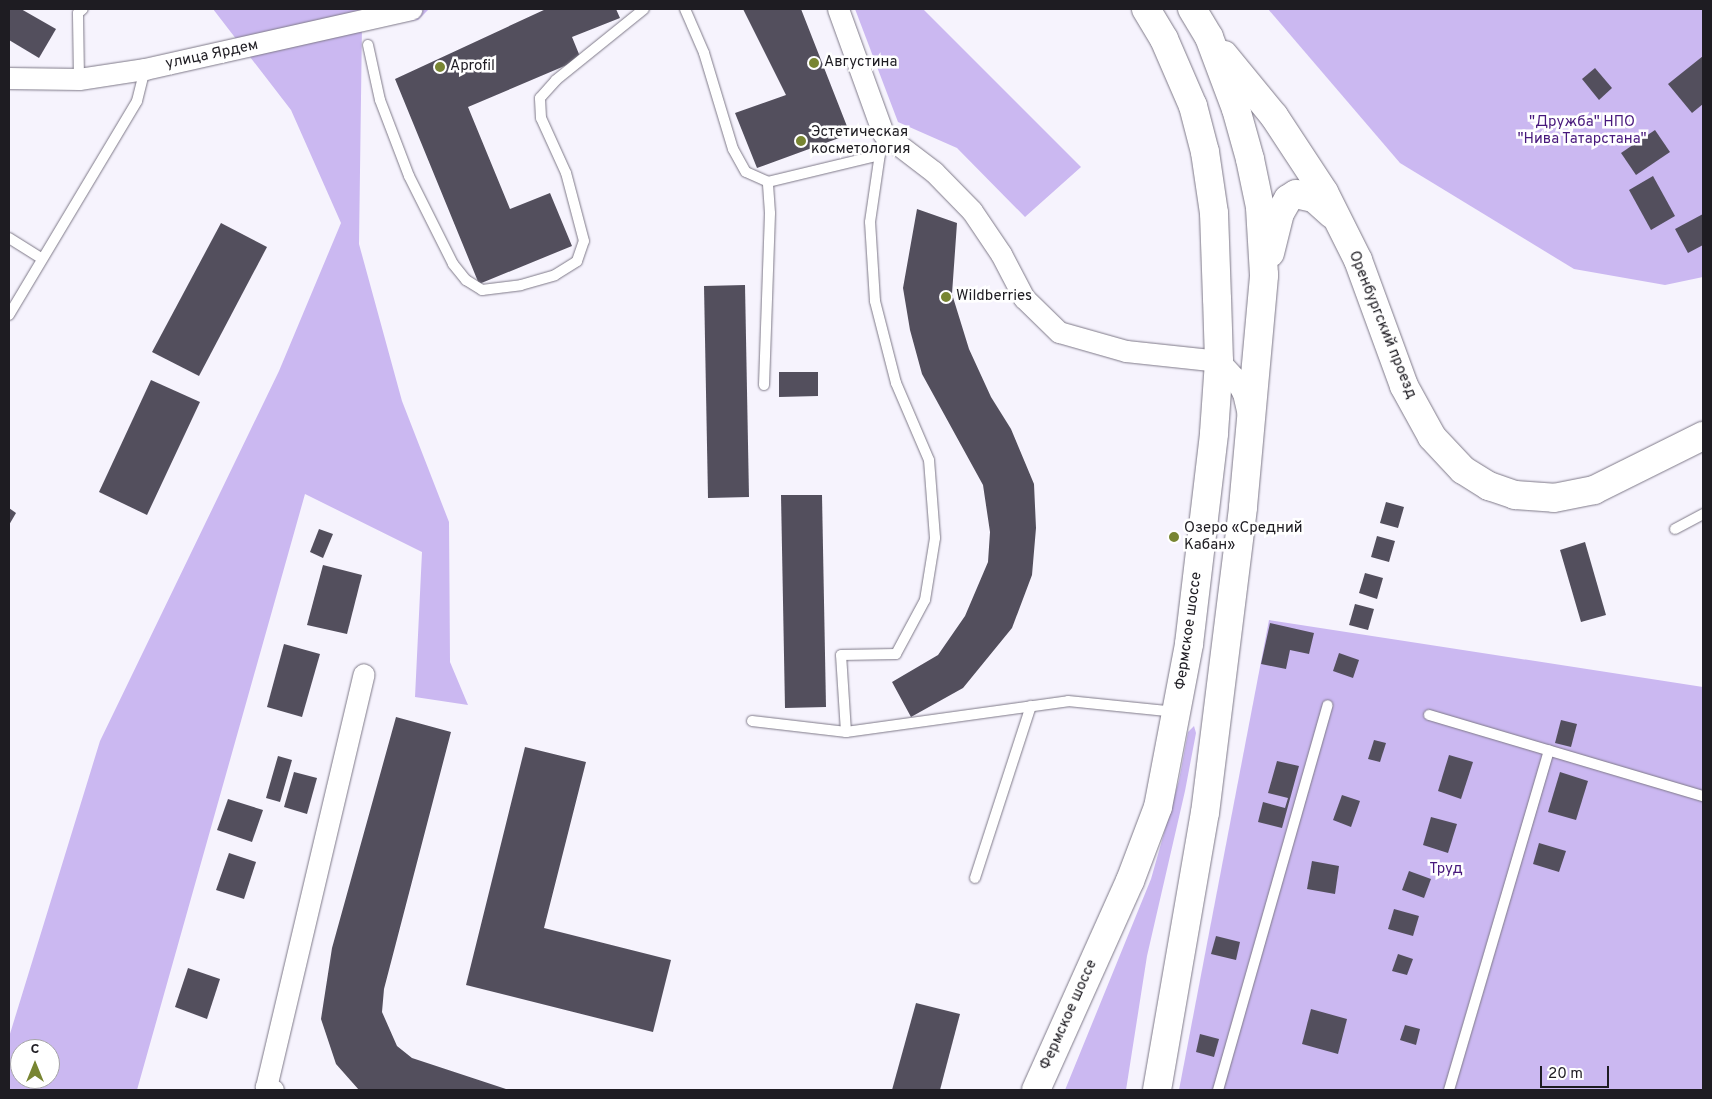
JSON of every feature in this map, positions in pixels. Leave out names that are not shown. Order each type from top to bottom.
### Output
[{"type":"main road","name":"Фермское шоссе","points":[[1036,1089],[1130,881],[1151,825],[1177,713],[1202,541],[1219,361],[1214,213],[1206,152],[1193,106],[1164,39],[1146,9]]},
{"type":"main road","points":[[1157,1090],[1205,813],[1252,429],[1264,275],[1260,207],[1250,159],[1236,109],[1209,37],[1192,9]]},
{"type":"main road","name":"Оренбургский проезд","points":[[1209,37],[1274,116],[1324,192],[1358,260],[1404,386],[1432,438],[1462,470],[1489,486],[1515,495],[1554,498],[1586,492],[1703,436]]},
{"type":"main road","points":[[1264,275],[1280,214],[1288,199],[1296,194],[1304,194],[1314,198],[1335,217]]},
{"type":"street","name":"улица Ярдем","points":[[9,78],[79,79],[145,69],[411,9]]},
{"type":"street","points":[[838,9],[883,133],[934,172],[972,211],[1001,254],[1024,298],[1059,332],[1126,351],[1219,361],[1234,376],[1243,392],[1252,429]]},
{"type":"street","points":[[273,1090],[266,1087],[364,674]]},
{"type":"lane","points":[[368,45],[380,100],[409,176],[453,264],[466,280],[482,290],[521,286],[555,275],[577,261],[584,241],[566,174],[540,118],[540,98],[556,80],[644,9]]},
{"type":"lane","points":[[685,9],[704,53],[733,149],[746,172],[768,182],[880,155]]},
{"type":"lane","points":[[78,10],[79,79]]},
{"type":"lane","points":[[9,315],[137,101],[145,69]]},
{"type":"lane","points":[[846,732],[841,655],[896,654],[925,600],[935,538],[929,460],[896,383],[875,301],[870,222],[883,133]]},
{"type":"lane","points":[[764,385],[770,213],[768,182]]},
{"type":"lane","points":[[9,238],[42,259]]},
{"type":"lane","points":[[1675,529],[1703,514]]},
{"type":"lane","points":[[752,721],[846,732],[1068,701],[1177,713]]},
{"type":"lane","points":[[1218,1090],[1328,705]]},
{"type":"lane","points":[[975,878],[1031,706]]},
{"type":"lane","points":[[1429,715],[1703,796]]},
{"type":"lane","points":[[1449,1090],[1549,750]]},
{"type":"green space","points":[[213,9],[429,9],[418,20],[362,25],[359,244],[402,401],[449,522],[450,662],[468,705],[415,697],[422,552],[305,494],[137,1090],[9,1090],[9,1037],[100,741],[279,371],[341,223],[291,110]]},
{"type":"green space","points":[[855,9],[923,9],[1081,167],[1025,217],[957,148],[898,122]]},
{"type":"green space","name":"\"Дружба\" НПО \"Нива Татарстана\"","points":[[1268,9],[1703,9],[1703,277],[1665,285],[1574,269],[1400,163]]},
{"type":"green space","name":"Труд","points":[[1269,620],[1703,687],[1703,1090],[1179,1090]]},
{"type":"green space","points":[[1194,726],[1196,733],[1185,791],[1147,956],[1126,1090],[1065,1090],[1151,879],[1179,780],[1188,732]]},
{"type":"building","points":[[9,9],[21,9],[56,29],[39,58],[9,40]]},
{"type":"building","points":[[546,9],[616,9],[620,18],[572,37],[581,59],[468,107],[510,209],[550,193],[572,246],[479,284],[395,79]]},
{"type":"building","points":[[743,9],[801,9],[850,134],[757,168],[735,113],[786,95]]},
{"type":"building","points":[[1703,56],[1703,104],[1692,113],[1668,84]]},
{"type":"building","points":[[1595,68],[1612,88],[1599,100],[1582,79]]},
{"type":"building","points":[[1655,130],[1670,152],[1636,175],[1621,153]]},
{"type":"building","points":[[1653,176],[1675,216],[1651,230],[1629,190]]},
{"type":"building","points":[[917,209],[957,223],[952,294],[969,349],[991,397],[1011,429],[1034,484],[1036,528],[1032,575],[1012,628],[963,688],[911,717],[892,682],[938,655],[965,616],[988,562],[990,532],[983,485],[922,374],[910,330],[903,288]]},
{"type":"building","points":[[1703,214],[1703,245],[1688,253],[1675,229]]},
{"type":"building","points":[[221,223],[267,247],[199,376],[152,352]]},
{"type":"building","points":[[745,285],[749,497],[708,498],[704,286]]},
{"type":"building","points":[[779,372],[818,372],[818,396],[779,397]]},
{"type":"building","points":[[151,380],[200,402],[147,515],[99,492]]},
{"type":"building","points":[[781,495],[822,495],[826,707],[785,708]]},
{"type":"building","points":[[1386,502],[1404,507],[1398,528],[1380,523]]},
{"type":"building","points":[[9,508],[16,513],[9,525]]},
{"type":"building","points":[[319,529],[333,534],[323,558],[310,552]]},
{"type":"building","points":[[1377,536],[1395,541],[1389,562],[1371,557]]},
{"type":"building","points":[[1585,542],[1606,615],[1581,622],[1560,550]]},
{"type":"building","points":[[323,565],[362,575],[347,634],[307,625]]},
{"type":"building","points":[[1365,573],[1383,578],[1377,599],[1359,593]]},
{"type":"building","points":[[1355,604],[1374,609],[1368,630],[1349,625]]},
{"type":"building","points":[[1270,623],[1314,633],[1309,654],[1290,650],[1286,669],[1261,664]]},
{"type":"building","points":[[284,644],[320,654],[302,717],[267,707]]},
{"type":"building","points":[[1339,653],[1359,660],[1353,678],[1333,671]]},
{"type":"building","points":[[396,717],[451,732],[384,989],[382,1012],[397,1046],[412,1058],[509,1090],[359,1090],[336,1064],[321,1019],[332,948]]},
{"type":"building","points":[[1561,720],[1577,724],[1571,747],[1555,743]]},
{"type":"building","points":[[1374,740],[1386,743],[1380,762],[1368,759]]},
{"type":"building","points":[[525,747],[586,762],[544,928],[671,960],[653,1032],[466,985]]},
{"type":"building","points":[[1449,755],[1473,762],[1461,799],[1438,791]]},
{"type":"building","points":[[278,756],[292,760],[280,802],[266,798]]},
{"type":"building","points":[[1277,761],[1299,766],[1282,828],[1258,822],[1263,802],[1285,808],[1288,798],[1268,793]]},
{"type":"building","points":[[294,772],[317,778],[307,814],[284,807]]},
{"type":"building","points":[[1560,772],[1588,781],[1576,820],[1548,812]]},
{"type":"building","points":[[1342,795],[1360,801],[1351,827],[1333,820]]},
{"type":"building","points":[[228,799],[263,810],[252,842],[217,830]]},
{"type":"building","points":[[1431,817],[1457,824],[1448,853],[1423,845]]},
{"type":"building","points":[[1539,843],[1566,851],[1559,872],[1533,864]]},
{"type":"building","points":[[229,853],[256,862],[244,899],[216,890]]},
{"type":"building","points":[[1312,861],[1339,866],[1335,894],[1307,889]]},
{"type":"building","points":[[1409,871],[1431,879],[1424,898],[1402,890]]},
{"type":"building","points":[[1394,909],[1419,916],[1413,936],[1388,929]]},
{"type":"building","points":[[1216,936],[1240,942],[1236,960],[1211,954]]},
{"type":"building","points":[[1398,954],[1413,959],[1407,975],[1392,971]]},
{"type":"building","points":[[188,968],[220,979],[207,1019],[175,1007]]},
{"type":"building","points":[[916,1003],[960,1014],[940,1090],[892,1090]]},
{"type":"building","points":[[1311,1009],[1347,1019],[1338,1054],[1302,1044]]},
{"type":"building","points":[[1405,1025],[1420,1029],[1416,1045],[1400,1040]]},
{"type":"building","points":[[1200,1034],[1219,1039],[1214,1057],[1196,1052]]},
{"type":"place","name":"Августина","points":[[814,63]]},
{"type":"place","name":"Aprofil","points":[[440,67]]},
{"type":"place","name":"Эстетическая косметология","points":[[801,141]]},
{"type":"place","name":"Wildberries","points":[[946,297]]},
{"type":"place","name":"Озеро «Средний Кабан»","points":[[1174,537]]}]
